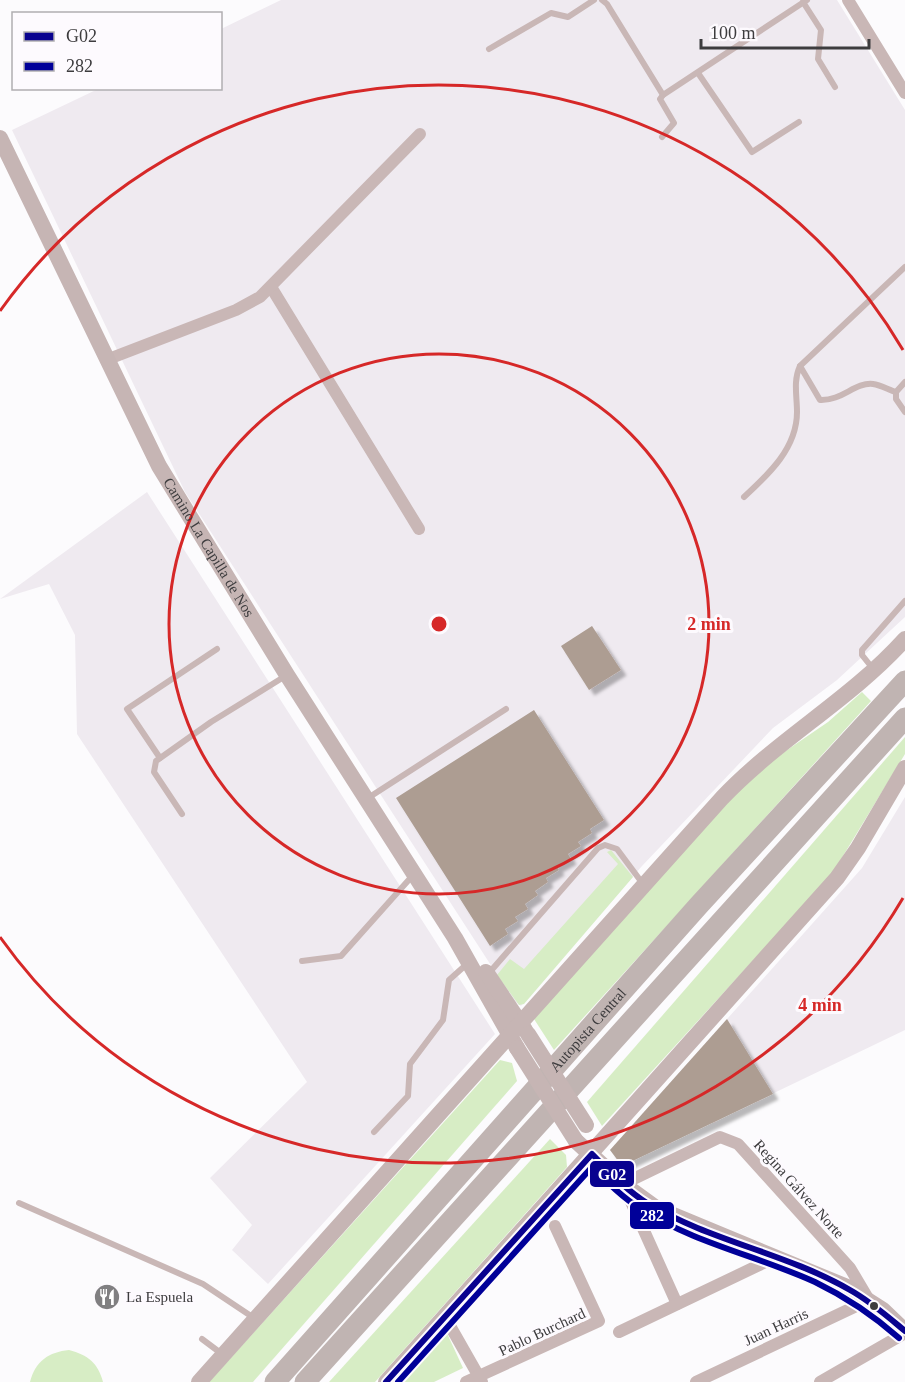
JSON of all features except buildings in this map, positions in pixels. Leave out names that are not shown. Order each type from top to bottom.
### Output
[{"type":"highway","name":"Autopista Central","points":[[274,1382],[691,914],[905,681]]},
{"type":"highway","name":"Autopista Central","points":[[305,1382],[905,718]]},
{"type":"main road","name":"Camino La Capilla de Nos","points":[[0,138],[159,466],[287,675],[455,938],[468,962],[519,1034]]},
{"type":"main road","points":[[199,1382],[254,1318],[519,1034],[644,884],[750,769],[875,672],[905,639]]},
{"type":"main road","points":[[386,1382],[837,878],[858,848],[905,768]]},
{"type":"main road","name":"Camino La Capilla de Nos","points":[[455,938],[487,974],[519,1034]]},
{"type":"main road","points":[[519,1034],[586,1125],[592,1154]]},
{"type":"main road","points":[[519,1034],[576,1141],[622,1184],[662,1211],[847,1287],[870,1300],[905,1332]]},
{"type":"street","points":[[848,0],[905,93]]},
{"type":"street","points":[[106,360],[236,310],[271,287],[420,134]]},
{"type":"street","points":[[271,287],[419,529]]},
{"type":"street","name":"Regina Gálvez Norte","points":[[622,1184],[709,1141],[720,1137],[730,1139],[738,1144],[850,1268],[870,1300]]},
{"type":"street","points":[[622,1184],[677,1304]]},
{"type":"street","name":"Pablo Burchard","points":[[466,1382],[480,1379],[599,1321],[555,1226]]},
{"type":"street","points":[[619,1332],[776,1257]]},
{"type":"street","name":"Juan Harris","points":[[696,1382],[870,1300]]},
{"type":"street","points":[[445,1317],[480,1379]]},
{"type":"street","points":[[820,1382],[905,1332]]},
{"type":"lane","points":[[489,49],[551,13],[568,16],[594,0]]},
{"type":"lane","points":[[602,0],[608,4],[663,95]]},
{"type":"lane","points":[[662,137],[674,123],[660,99],[663,95],[805,1],[821,30],[818,59],[835,87]]},
{"type":"lane","points":[[698,73],[752,152],[799,122]]},
{"type":"lane","points":[[744,497],[775,469],[795,432],[797,415],[795,377],[800,366],[905,267]]},
{"type":"lane","points":[[800,366],[820,400],[836,400],[866,385],[874,384],[896,392]]},
{"type":"lane","points":[[905,382],[896,392],[896,399],[905,412]]},
{"type":"lane","points":[[875,672],[862,655],[862,650],[905,600]]},
{"type":"lane","points":[[160,758],[128,709],[217,649]]},
{"type":"lane","points":[[182,814],[154,772],[154,764],[211,722],[287,675]]},
{"type":"lane","points":[[367,800],[506,709]]},
{"type":"lane","points":[[487,974],[598,848],[605,845],[617,849],[644,884]]},
{"type":"lane","points":[[302,961],[341,956],[414,874]]},
{"type":"lane","points":[[374,1132],[408,1096],[410,1064],[443,1020],[449,980],[468,962]]},
{"type":"lane","points":[[19,1203],[202,1284],[254,1318]]},
{"type":"lane","points":[[202,1339],[223,1354]]},
{"type":"shaded area","points":[[281,0],[837,0],[905,110],[905,617],[837,680],[773,728],[642,866],[521,1006],[514,1001],[185,492],[12,130],[96,90],[222,90],[222,29]]},
{"type":"shaded area","points":[[147,492],[495,1034],[268,1284],[232,1250],[252,1225],[210,1178],[307,1082],[77,734],[75,635],[49,584],[0,599]]},
{"type":"shaded area","points":[[905,797],[905,1030],[622,1166],[610,1150],[862,868]]},
{"type":"green space","points":[[862,692],[871,701],[554,1050],[534,1019],[722,805],[774,759],[828,722]]},
{"type":"green space","points":[[905,737],[905,754],[832,874],[602,1126],[587,1102]]},
{"type":"green space","points":[[611,850],[633,877],[524,1004],[519,1005],[497,975],[510,959],[524,969],[618,864],[607,852]]},
{"type":"green space","points":[[500,1060],[512,1063],[517,1081],[253,1382],[209,1382]]},
{"type":"green space","points":[[550,1139],[566,1155],[567,1167],[375,1382],[329,1382]]},
{"type":"green space","points":[[445,1329],[463,1368],[434,1382],[397,1382]]},
{"type":"green space","points":[[69,1350],[82,1354],[91,1361],[103,1382],[30,1382],[39,1363],[49,1355]]},
{"type":"transit line","name":"G02","points":[[386,1382],[592,1154],[625,1186],[647,1203],[696,1227],[825,1277],[864,1299],[905,1331]]},
{"type":"transit line","name":"282","points":[[398,1382],[592,1167],[628,1200],[661,1221],[704,1240],[815,1282],[859,1307],[899,1338]]},
{"type":"place","name":"La Espuela","points":[[107,1297]]}]
